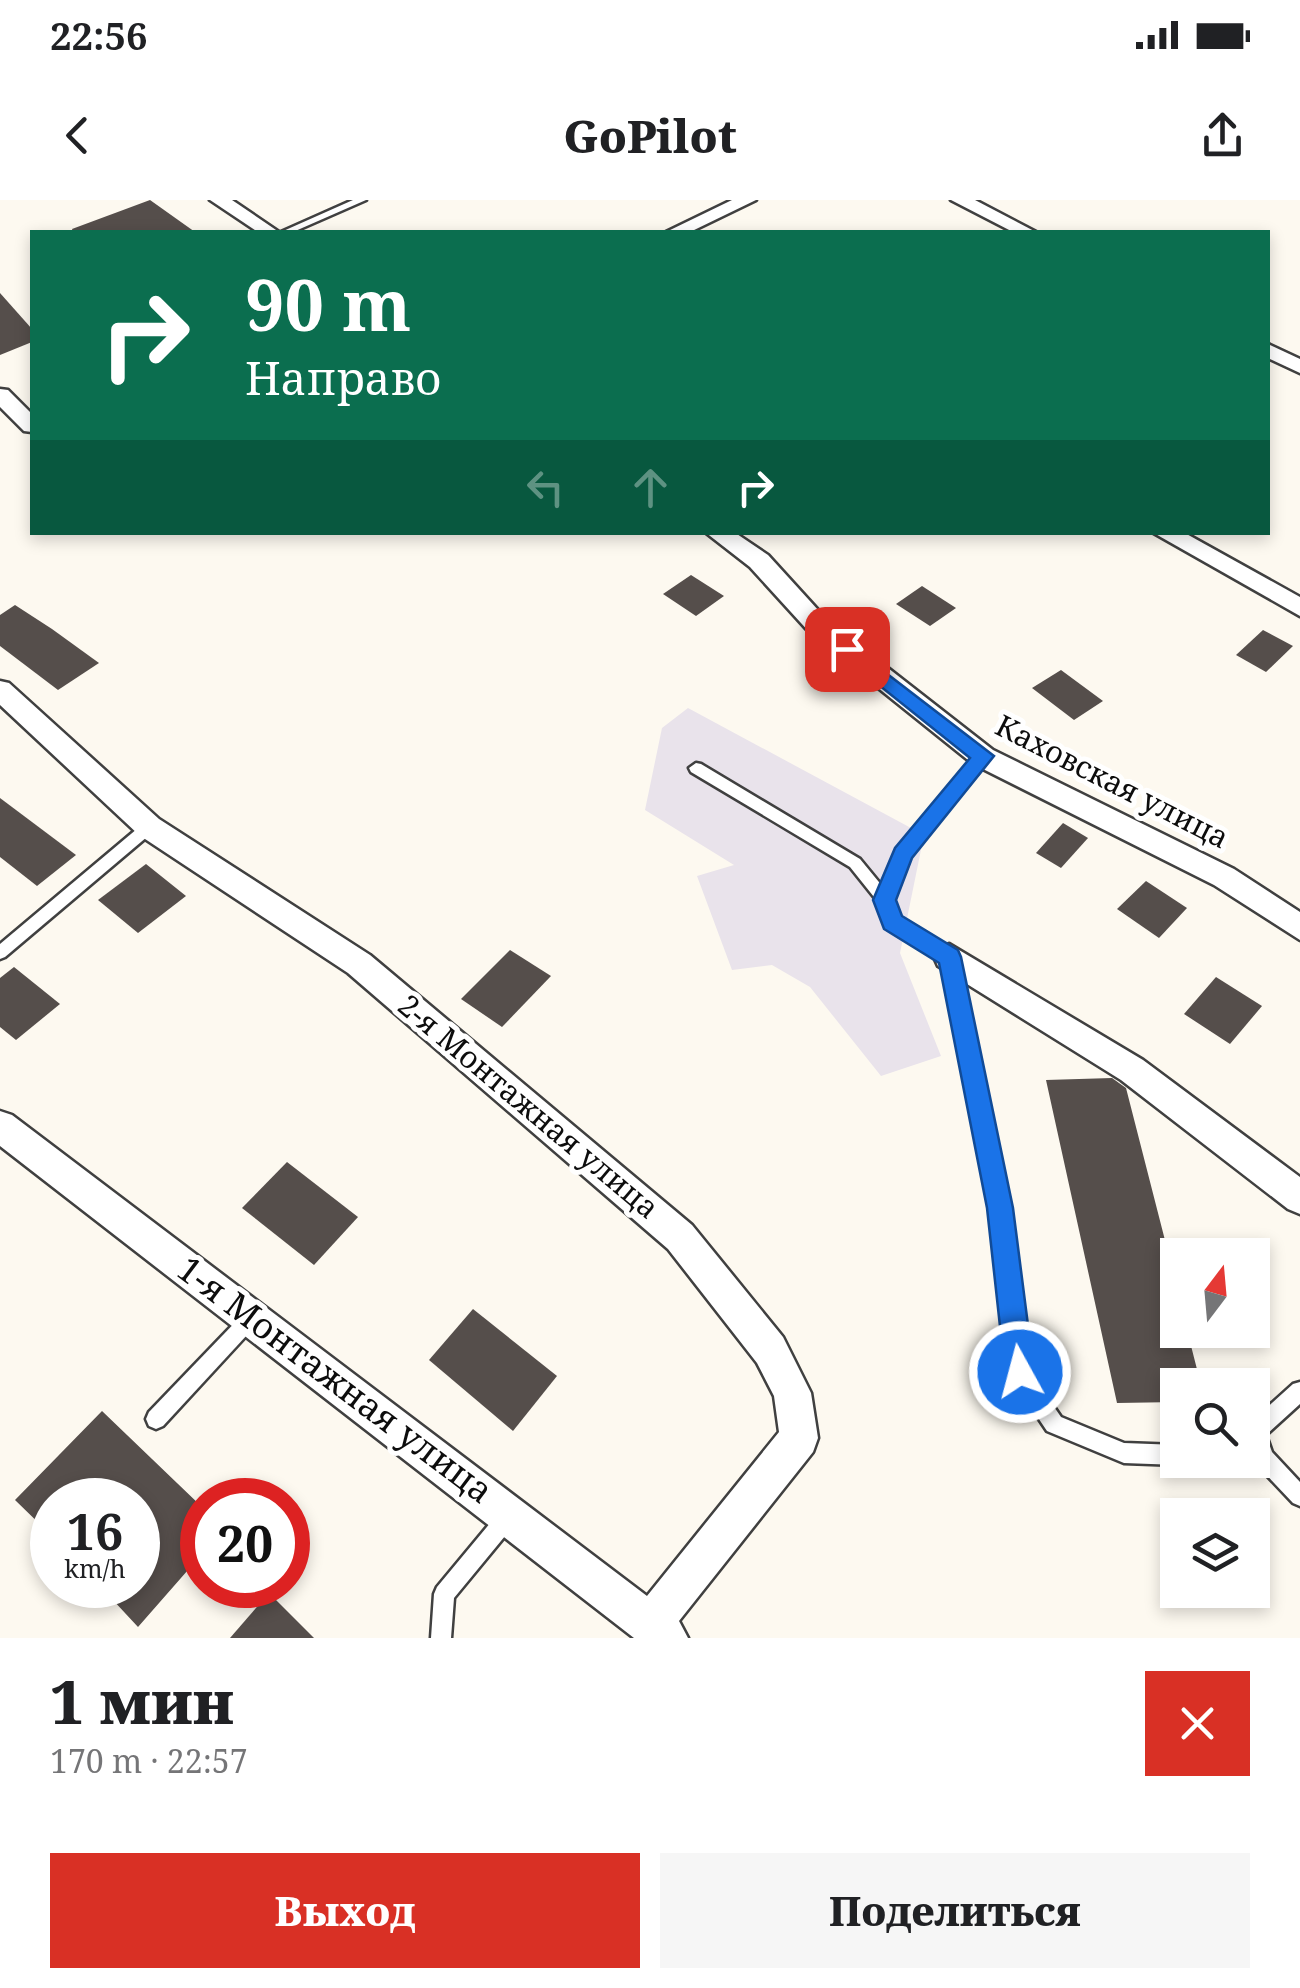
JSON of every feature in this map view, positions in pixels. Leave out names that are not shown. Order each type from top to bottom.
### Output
[{"type":"street","points":[[220,200],[267,230]]},
{"type":"street","points":[[680,230],[747,200]]},
{"type":"street","points":[[960,200],[1022,230]]},
{"type":"street","points":[[702,221],[716,230]]},
{"type":"street","points":[[1270,351],[1300,367]]},
{"type":"street","points":[[0,395],[30,424]]},
{"type":"street","name":"Каховская улица","points":[[721,535],[759,561],[820,628],[983,756],[1224,876],[1300,928]]},
{"type":"street","points":[[1169,535],[1300,608]]},
{"type":"street","name":"2-я Монтажная улица","points":[[0,690],[149,826],[359,964],[680,1237],[770,1350],[792,1393],[799,1438],[683,1580],[660,1631]]},
{"type":"street","points":[[950,957],[1132,1070],[1300,1198]]},
{"type":"street","name":"1-я Монтажная улица","points":[[0,1126],[660,1631]]},
{"type":"lane","points":[[291,230],[361,200]]},
{"type":"lane","points":[[885,900],[903,854],[983,756]]},
{"type":"lane","points":[[696,768],[855,862],[885,900],[892,922],[950,957],[1000,1208],[1020,1372],[1054,1424],[1124,1453],[1160,1454]]},
{"type":"lane","points":[[0,953],[149,826]]},
{"type":"lane","points":[[156,1419],[252,1317]]},
{"type":"lane","points":[[1270,1418],[1300,1390]]},
{"type":"lane","points":[[1270,1464],[1300,1496]]},
{"type":"lane","points":[[441,1638],[444,1594],[510,1514]]},
{"type":"shaded area","points":[[688,708],[924,835],[900,953],[941,1056],[881,1076],[810,987],[772,965],[732,970],[697,876],[734,865],[645,810],[662,728]]},
{"type":"building","points":[[150,200],[192,230],[72,230]]},
{"type":"building","points":[[0,293],[30,327],[30,343],[0,355]]},
{"type":"building","points":[[691,575],[724,596],[696,616],[663,594]]},
{"type":"building","points":[[922,586],[956,608],[930,626],[896,604]]},
{"type":"building","points":[[15,605],[99,663],[58,690],[0,646],[0,615]]},
{"type":"building","points":[[1263,630],[1293,646],[1266,672],[1236,655]]},
{"type":"building","points":[[1061,670],[1103,701],[1074,720],[1032,688]]},
{"type":"building","points":[[0,798],[76,855],[37,886],[0,857]]},
{"type":"building","points":[[1063,823],[1088,838],[1061,868],[1036,853]]},
{"type":"building","points":[[146,864],[186,896],[138,933],[98,900]]},
{"type":"building","points":[[1146,881],[1187,908],[1159,938],[1117,909]]},
{"type":"building","points":[[510,950],[551,976],[502,1027],[461,999]]},
{"type":"building","points":[[14,967],[60,1004],[16,1040],[0,1027],[0,978]]},
{"type":"building","points":[[1216,977],[1262,1006],[1230,1044],[1184,1014]]},
{"type":"building","points":[[1112,1078],[1126,1088],[1164,1238],[1160,1238],[1160,1348],[1192,1348],[1197,1368],[1160,1368],[1160,1402],[1117,1403],[1046,1080]]},
{"type":"building","points":[[287,1162],[358,1217],[314,1265],[242,1208]]},
{"type":"building","points":[[473,1309],[557,1376],[513,1431],[429,1360]]},
{"type":"building","points":[[102,1411],[180,1486],[180,1579],[160,1602],[160,1478],[37,1478]]},
{"type":"building","points":[[30,1485],[30,1515],[15,1500]]},
{"type":"building","points":[[120,1608],[155,1608],[138,1627]]},
{"type":"building","points":[[256,1608],[284,1608],[314,1638],[230,1638]]},
{"type":"route","points":[[847,649],[983,756],[903,854],[885,900],[892,922],[950,957],[1000,1208],[1020,1372]]}]
